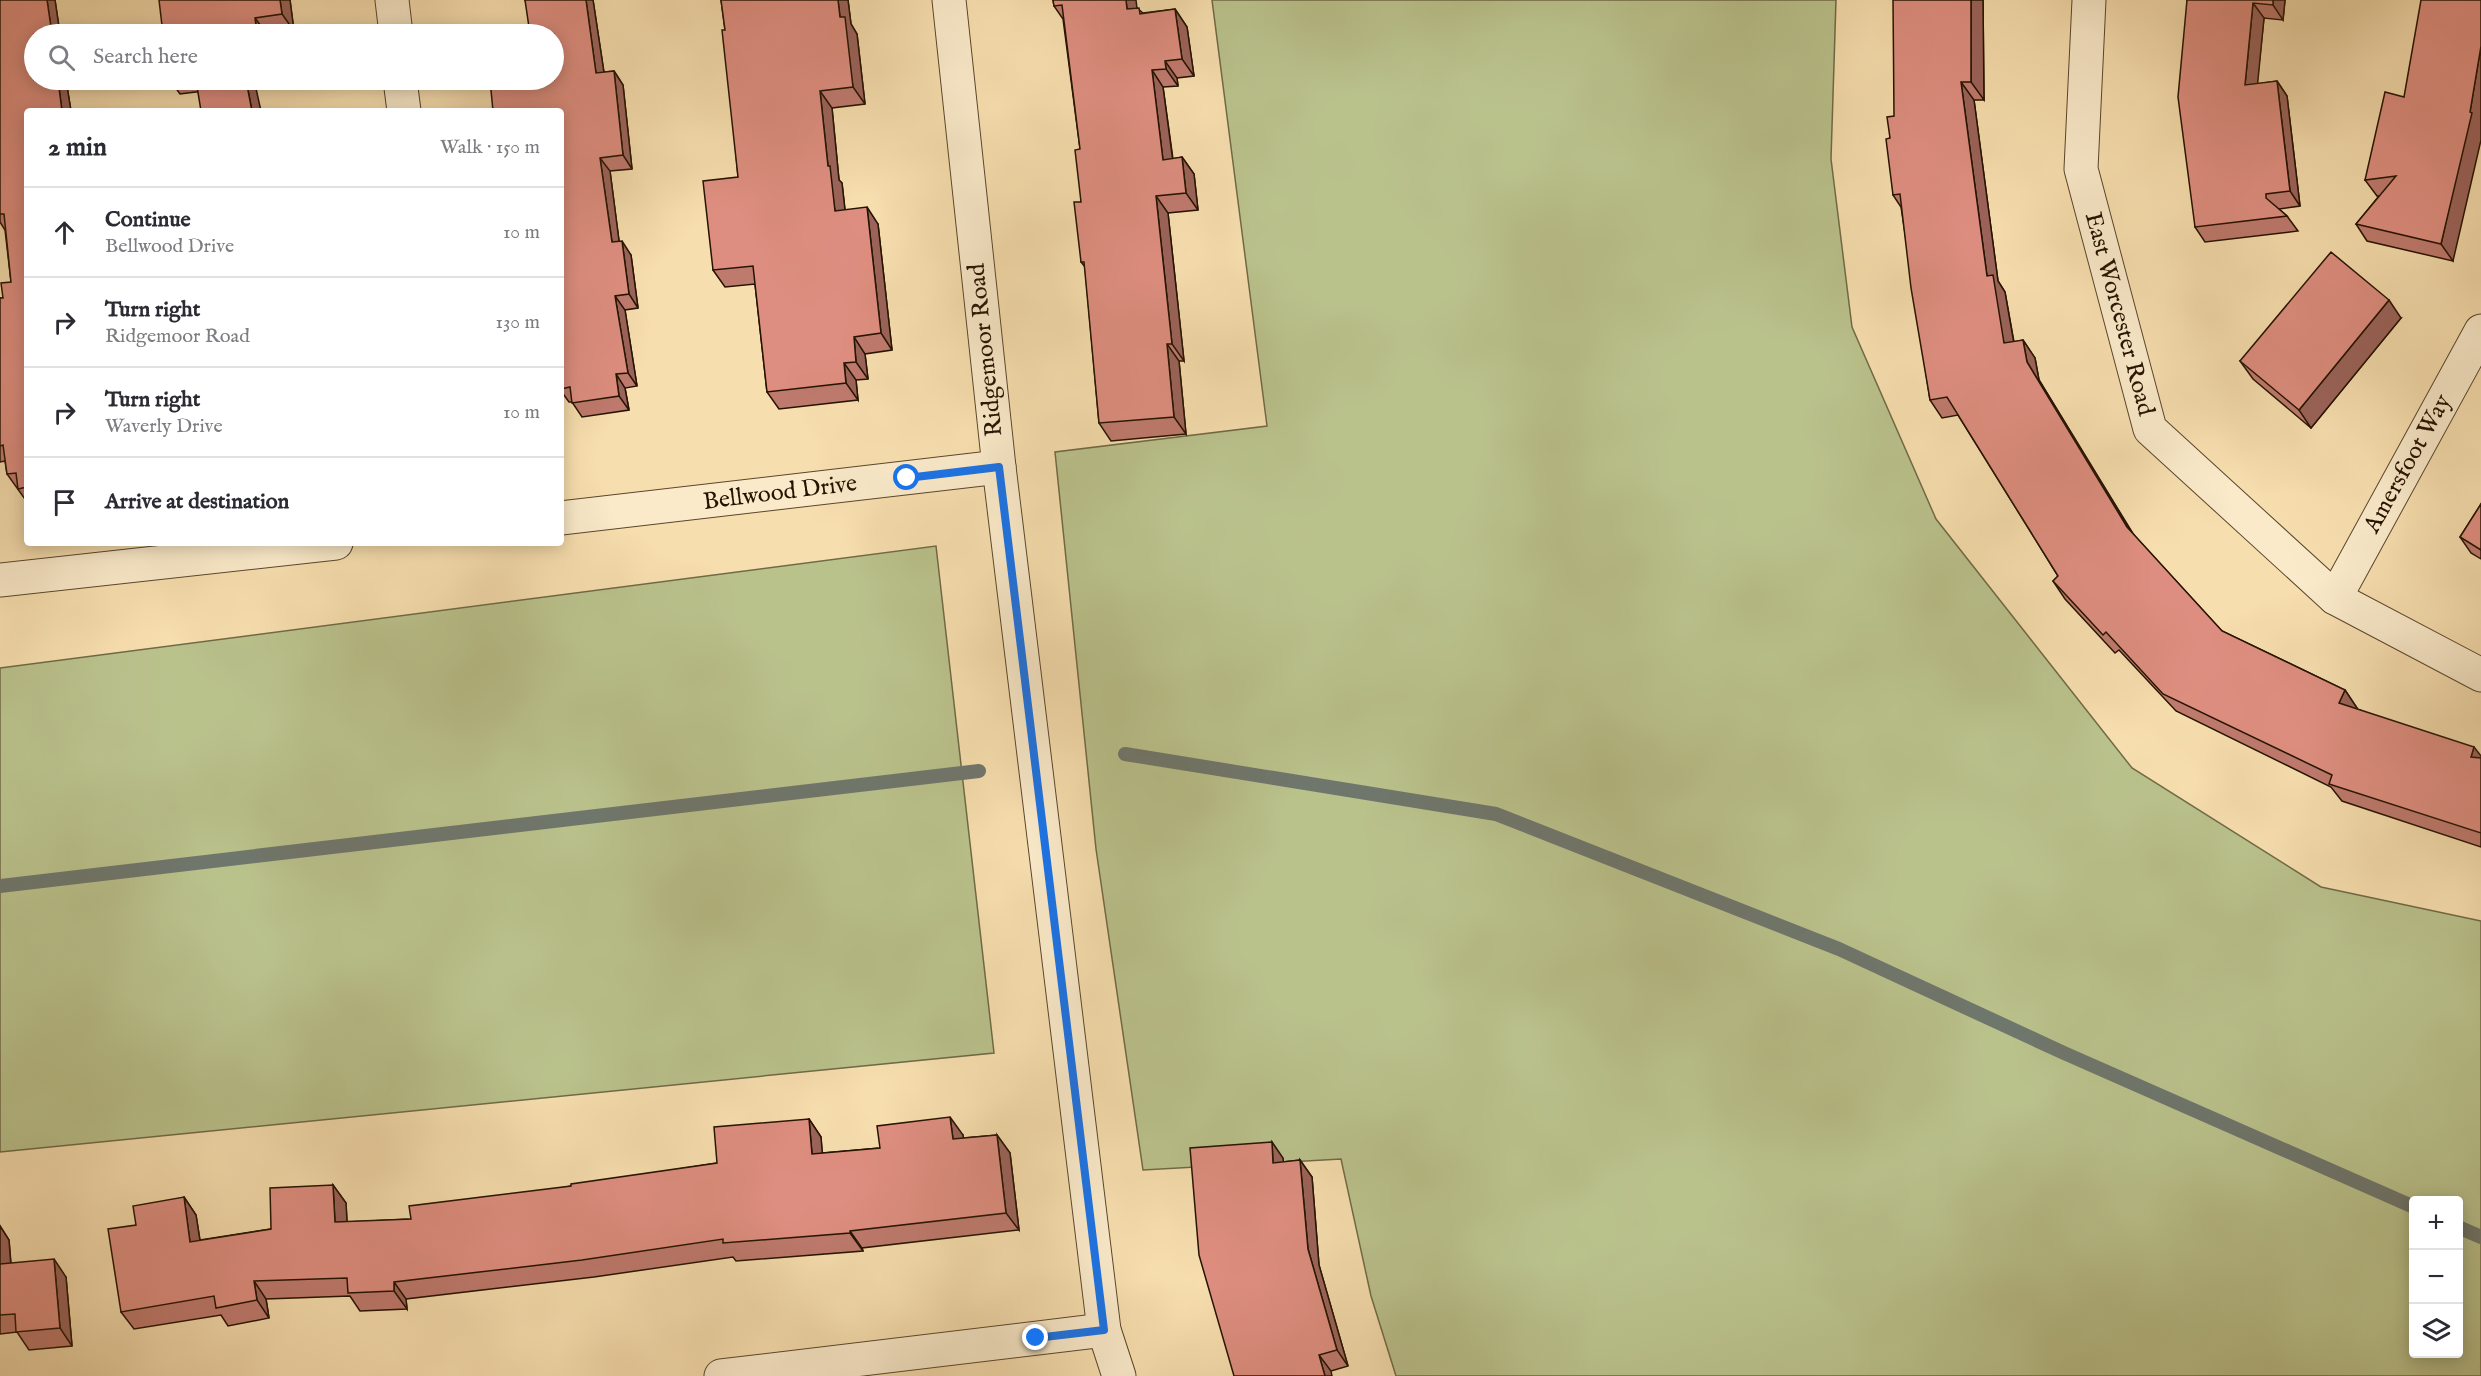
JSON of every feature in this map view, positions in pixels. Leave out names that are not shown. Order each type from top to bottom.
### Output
[{"type":"street","points":[[392,0],[395,24]]},
{"type":"street","name":"Ridgemoor Road","points":[[949,0],[999,467],[1104,1330],[1119,1376]]},
{"type":"street","name":"East Worcester Road","points":[[2089,0],[2081,169],[2150,429],[2336,598],[2481,675]]},
{"type":"street","points":[[401,90],[404,108]]},
{"type":"street","name":"Amersfoot Way","points":[[2336,598],[2481,331]]},
{"type":"street","name":"Bellwood Drive","points":[[564,518],[999,467]]},
{"type":"street","points":[[0,580],[309,546]]},
{"type":"street","points":[[720,1376],[1104,1330]]},
{"type":"green space","points":[[1212,0],[1836,0],[1831,159],[1852,327],[1936,519],[2132,768],[2321,887],[2481,921],[2481,1376],[1396,1376],[1371,1296],[1341,1159],[1143,1170],[1096,849],[1055,452],[1267,426]]},
{"type":"green space","points":[[936,546],[994,1053],[0,1152],[0,668]]},
{"type":"building","points":[[0,0],[47,0],[51,24],[24,24],[24,90],[59,90],[62,108],[24,108],[24,488],[18,489],[16,473],[7,474],[3,445],[0,446],[0,298],[3,298],[1,283],[11,282],[4,214],[0,214]]},
{"type":"building","points":[[159,0],[280,0],[282,14],[255,18],[256,24],[162,24]]},
{"type":"building","points":[[525,0],[586,0],[596,73],[614,71],[623,155],[600,158],[612,242],[622,241],[629,294],[615,296],[628,373],[616,374],[619,396],[572,403],[570,387],[564,388],[564,108],[493,108],[491,90],[564,90],[564,24],[529,24]]},
{"type":"building","points":[[721,0],[838,0],[840,17],[845,17],[853,87],[820,91],[828,166],[830,166],[835,211],[867,207],[881,333],[854,337],[856,362],[844,363],[846,383],[767,392],[753,266],[713,270],[703,181],[738,177],[722,30],[725,30]]},
{"type":"building","points":[[1053,0],[1126,0],[1127,9],[1139,8],[1140,14],[1175,9],[1182,59],[1165,61],[1166,69],[1152,70],[1163,160],[1182,157],[1186,193],[1156,196],[1172,344],[1167,344],[1174,417],[1099,423],[1084,262],[1081,262],[1074,202],[1081,202],[1075,150],[1080,149],[1062,5],[1054,6]]},
{"type":"building","points":[[1893,0],[1971,0],[1971,82],[1961,82],[1987,276],[1993,275],[2004,343],[2023,340],[2027,362],[2127,527],[2222,631],[2345,690],[2339,703],[2474,747],[2471,757],[2481,758],[2481,833],[2329,784],[2332,775],[2163,694],[2106,632],[2103,635],[2053,581],[2058,576],[1947,397],[1930,400],[1911,288],[1900,194],[1893,195],[1886,139],[1890,138],[1887,117],[1894,116]]},
{"type":"building","points":[[2187,0],[2273,0],[2273,5],[2253,3],[2245,85],[2277,81],[2290,191],[2266,194],[2266,198],[2287,216],[2195,227],[2178,97]]},
{"type":"building","points":[[2421,0],[2481,0],[2481,46],[2470,112],[2472,113],[2441,244],[2356,224],[2396,176],[2365,180],[2385,92],[2404,97]]},
{"type":"building","points":[[198,90],[248,90],[251,108],[201,108]]},
{"type":"building","points":[[2331,252],[2389,300],[2299,410],[2240,361]]},
{"type":"building","points":[[2481,504],[2481,550],[2460,537]]},
{"type":"building","points":[[950,1117],[953,1139],[997,1135],[1006,1213],[850,1231],[850,1233],[723,1243],[723,1239],[582,1260],[394,1282],[394,1291],[348,1293],[347,1278],[254,1281],[257,1300],[216,1308],[214,1296],[121,1312],[108,1229],[136,1225],[133,1206],[184,1197],[190,1242],[271,1229],[270,1188],[333,1185],[335,1222],[411,1219],[409,1206],[571,1186],[571,1184],[717,1163],[714,1127],[809,1119],[812,1154],[880,1148],[877,1126]]},
{"type":"building","points":[[1272,1142],[1273,1163],[1300,1160],[1308,1249],[1337,1350],[1319,1355],[1325,1376],[1234,1376],[1199,1255],[1190,1148]]},
{"type":"building","points":[[54,1259],[60,1328],[16,1332],[15,1314],[0,1315],[0,1264]]},
{"type":"waterway","points":[[1125,754],[1496,814],[1839,949],[2064,1053],[2409,1205]]},
{"type":"waterway","points":[[0,886],[979,771]]},
{"type":"waterway","points":[[2463,1229],[2481,1237]]},
{"type":"route","points":[[907,478],[999,467],[1104,1330],[1036,1338]]}]
